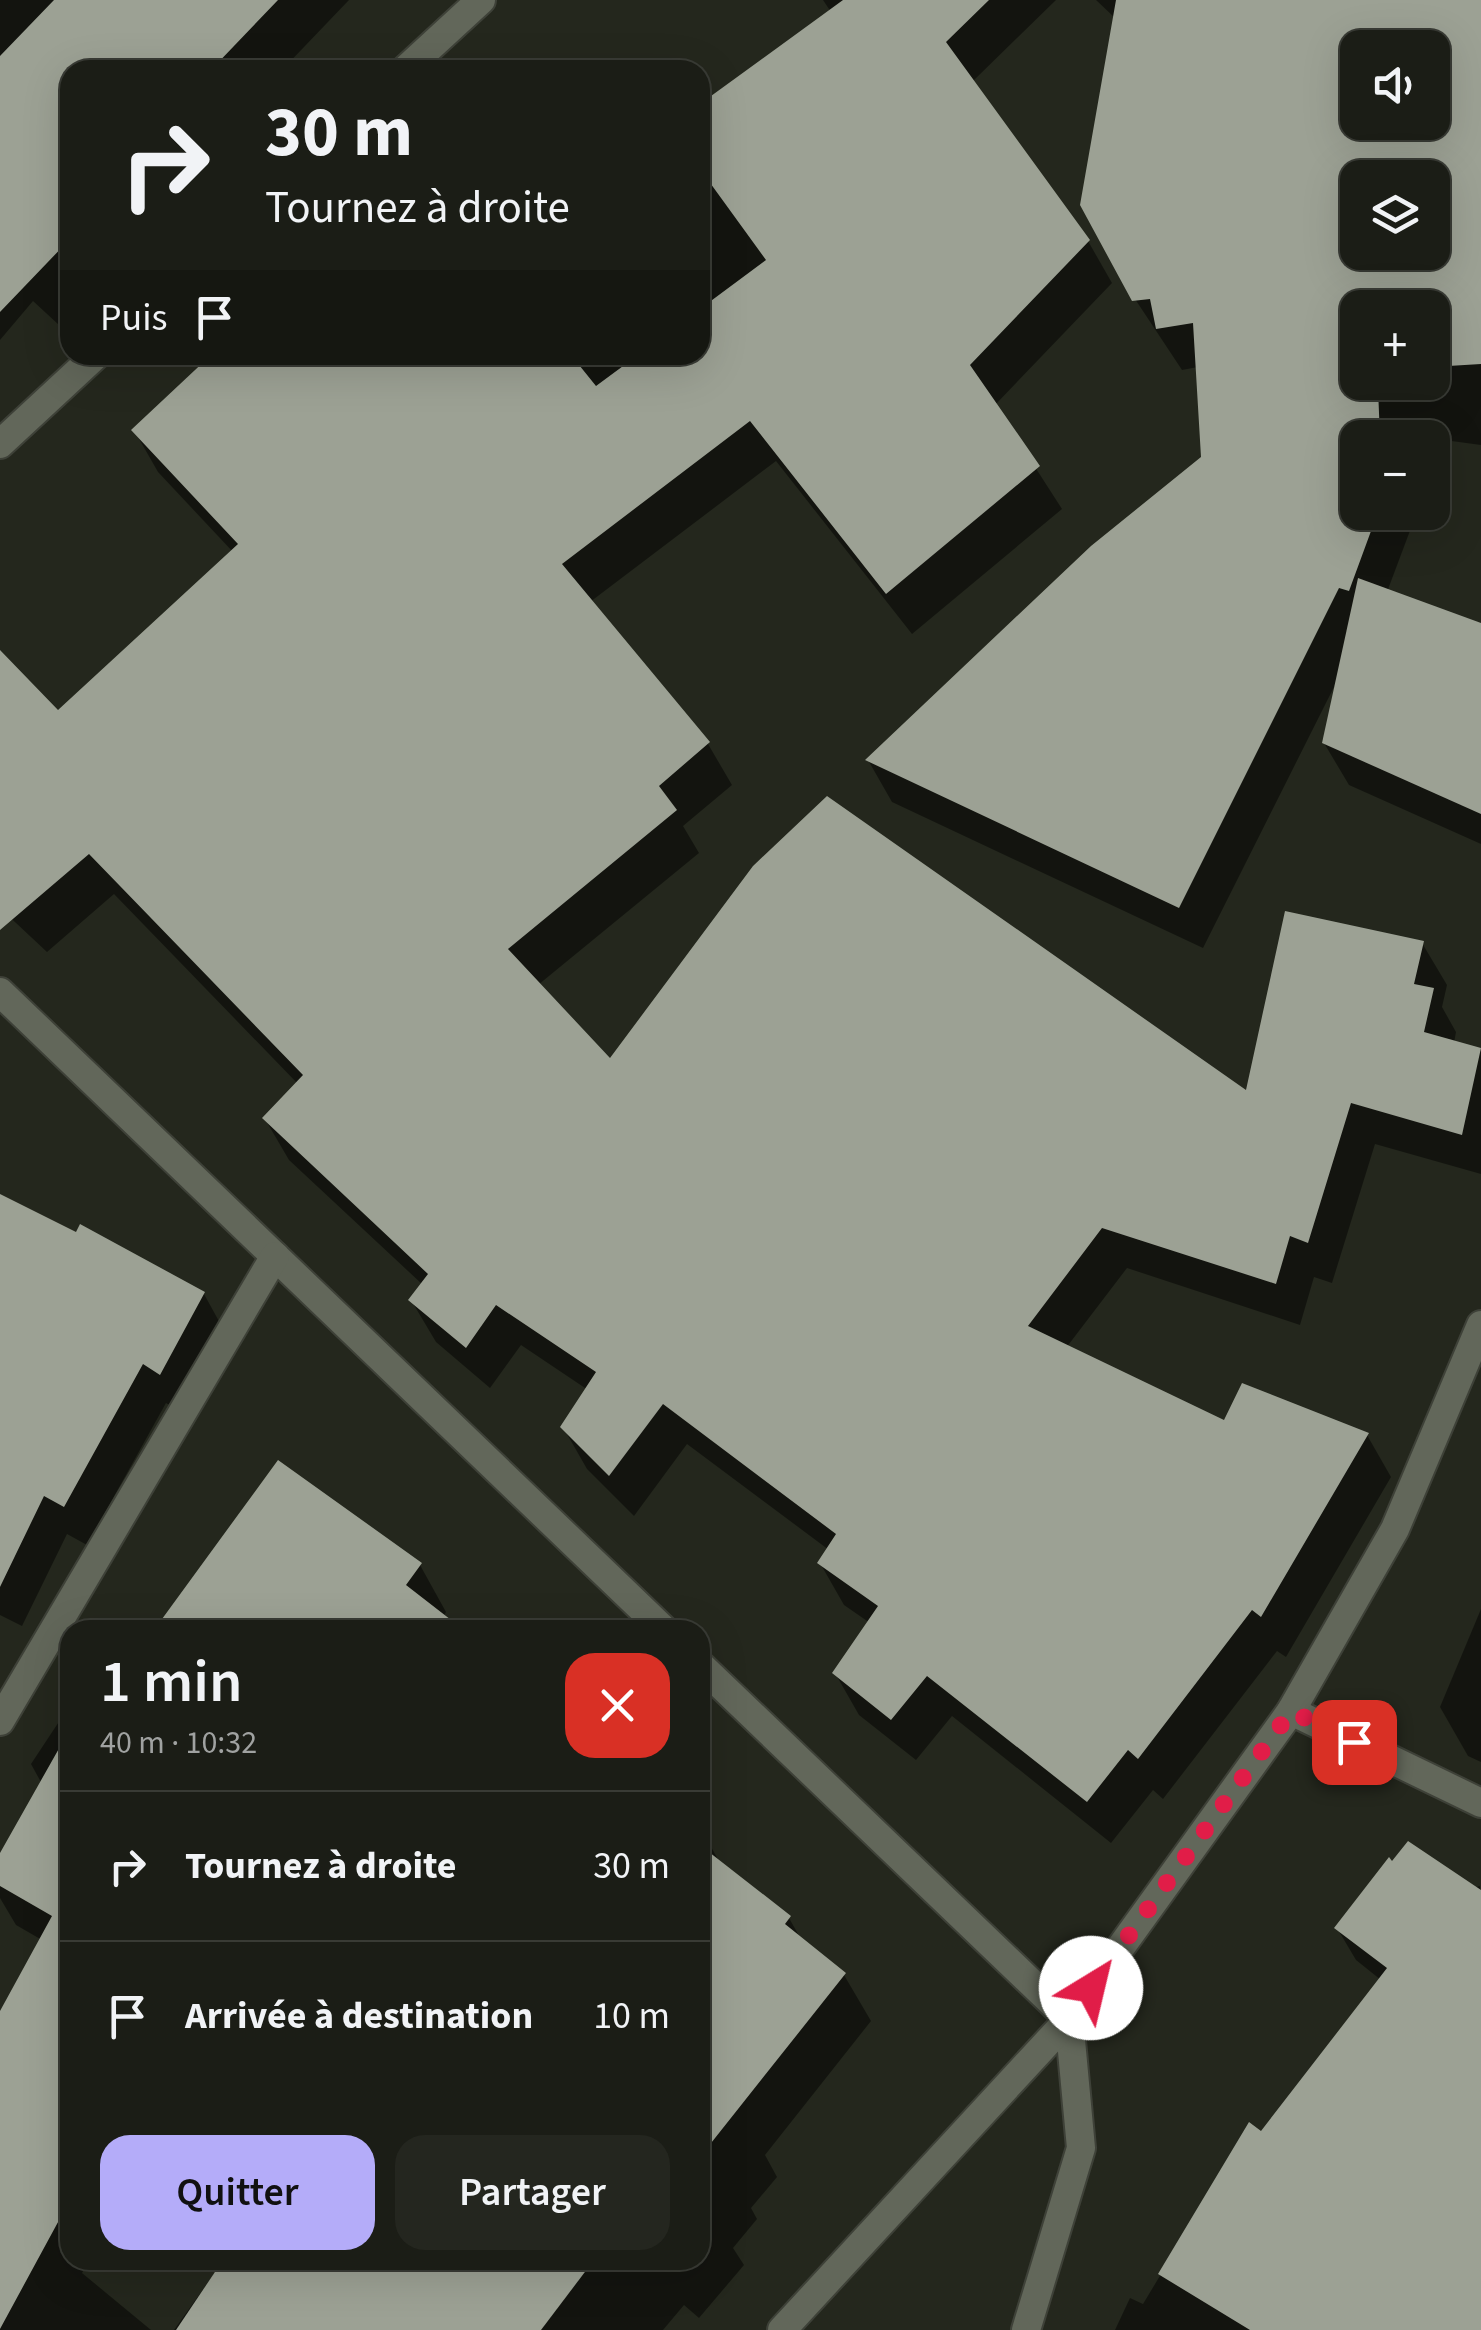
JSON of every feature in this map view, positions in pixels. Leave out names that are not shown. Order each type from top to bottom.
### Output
[{"type":"street","points":[[416,60],[481,0]]},
{"type":"street","points":[[0,444],[85,365]]},
{"type":"street","points":[[0,992],[654,1620]]},
{"type":"street","points":[[0,1721],[275,1256]]},
{"type":"street","points":[[782,2330],[1069,2019],[1291,1711],[1395,1528],[1481,1325]]},
{"type":"street","points":[[710,1675],[1069,2019],[1081,2148],[1026,2330]]},
{"type":"street","points":[[1291,1711],[1481,1803]]},
{"type":"building","points":[[54,0],[278,0],[221,60],[60,60],[60,249],[0,312],[0,56]]},
{"type":"building","points":[[843,0],[989,0],[946,42],[1090,240],[970,365],[1040,466],[886,594],[750,421],[562,564],[710,742],[659,786],[677,810],[508,949],[610,1058],[753,866],[827,796],[1246,1090],[1285,911],[1424,941],[1414,984],[1434,988],[1424,1032],[1481,1048],[1462,1135],[1351,1103],[1308,1243],[1290,1236],[1276,1284],[1102,1228],[1028,1326],[1224,1420],[1242,1383],[1369,1433],[1261,1617],[1252,1610],[1138,1759],[1128,1750],[1087,1802],[927,1676],[891,1720],[832,1673],[878,1606],[817,1563],[836,1534],[663,1404],[609,1476],[560,1427],[596,1372],[496,1305],[466,1348],[408,1300],[428,1274],[262,1118],[303,1075],[89,854],[0,930],[0,650],[58,710],[238,544],[131,430],[200,365],[579,365],[596,386],[624,365],[710,365],[710,302],[766,260],[710,183],[710,97]]},
{"type":"building","points":[[1116,0],[1481,0],[1481,364],[1450,366],[1450,290],[1340,290],[1340,400],[1378,400],[1379,420],[1340,420],[1340,530],[1371,530],[1349,591],[1339,588],[1179,908],[865,760],[1091,546],[1201,457],[1193,323],[1156,329],[1150,299],[1132,301],[1080,205]]},
{"type":"building","points":[[1358,578],[1481,623],[1481,814],[1322,743]]},
{"type":"building","points":[[0,1194],[76,1232],[80,1224],[205,1292],[160,1375],[143,1364],[64,1507],[44,1496],[0,1587]]},
{"type":"building","points":[[278,1460],[422,1563],[406,1585],[451,1620],[161,1620]]},
{"type":"building","points":[[60,1747],[60,2218],[0,2329],[0,2011],[52,1916],[0,1886],[0,1853]]},
{"type":"building","points":[[1408,1841],[1481,1890],[1481,2330],[1250,2330],[1158,2274],[1249,2122],[1261,2131],[1387,1968],[1334,1928],[1389,1857],[1392,1861]]},
{"type":"building","points":[[710,1853],[791,1916],[785,1924],[846,1973],[710,2144]]},
{"type":"building","points":[[216,2270],[586,2270],[541,2330],[176,2330]]},
{"type":"route","points":[[1091,1988],[1291,1711],[1354,1742]]}]
